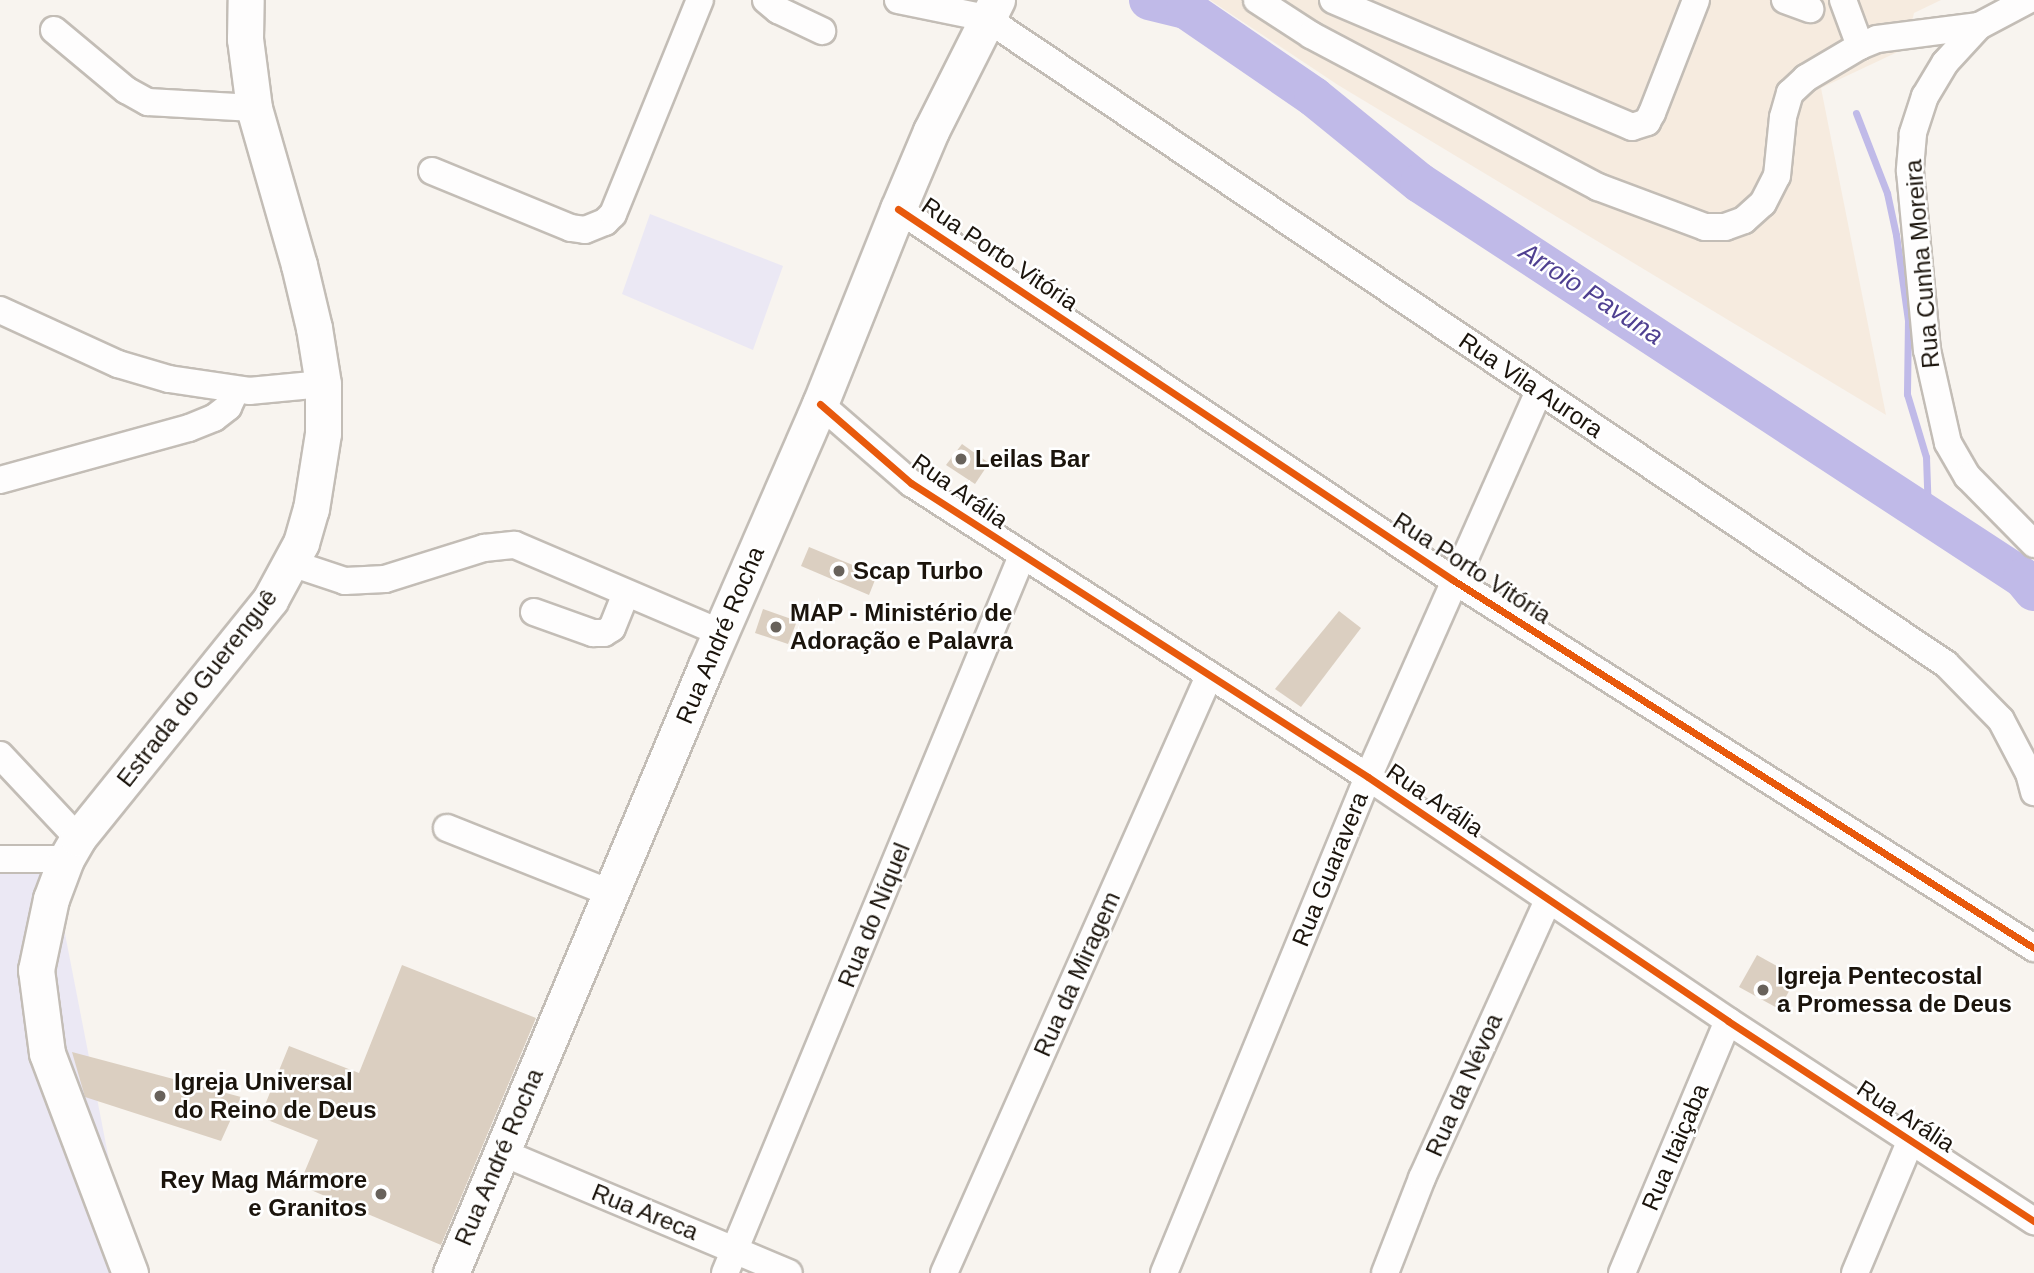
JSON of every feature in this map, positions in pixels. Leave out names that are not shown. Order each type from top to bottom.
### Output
[{"type":"main road","name":"Estrada do Guerenguê","points":[[130,1273],[47,1053],[39,1011],[36,971],[41,937],[72,848],[245,633],[291,563],[311,509],[320,467],[323,384],[299,265],[254,108],[245,40],[246,0]]},
{"type":"main road","name":"Rua André Rocha","points":[[451,1273],[720,632],[820,404],[898,209],[991,9]]},
{"type":"street","points":[[432,171],[570,228],[585,230],[605,222],[612,214],[700,0]]},
{"type":"street","points":[[766,0],[778,10],[822,31]]},
{"type":"street","points":[[898,0],[991,9]]},
{"type":"street","points":[[1257,0],[1311,35],[1598,187],[1705,227],[1725,227],[1744,220],[1763,203],[1777,176],[1783,117],[1790,93],[1806,78],[1860,46],[1896,35],[1979,26]]},
{"type":"street","points":[[1333,0],[1632,127],[1647,122],[1696,0]]},
{"type":"street","points":[[1785,0],[1810,9]]},
{"type":"street","points":[[1843,0],[1860,46]]},
{"type":"street","name":"Rua Cunha Moreira","points":[[2028,0],[1979,26],[1945,63],[1924,96],[1913,134],[1910,171],[1927,350],[1940,415],[1956,461],[2034,544]]},
{"type":"street","name":"Rua Vila Aurora","points":[[991,9],[1539,391],[1946,664],[2001,720],[2029,773],[2034,792]]},
{"type":"street","points":[[54,30],[126,90],[148,102],[254,108]]},
{"type":"street","name":"Rua Porto Vitória","points":[[898,209],[1453,580],[2034,947]]},
{"type":"street","points":[[0,310],[118,364],[169,379],[236,390],[323,384]]},
{"type":"street","points":[[0,480],[189,428],[214,418],[228,407],[236,390]]},
{"type":"street","name":"Rua Guaravera","points":[[1164,1273],[1368,777],[1539,391]]},
{"type":"street","name":"Rua Arália","points":[[820,404],[911,483],[1368,777],[1728,1021],[2034,1221]]},
{"type":"street","points":[[291,563],[345,581],[385,579],[484,548],[515,545],[720,632]]},
{"type":"street","name":"Rua do Níquel","points":[[730,1261],[1022,556]]},
{"type":"street","points":[[534,612],[593,633],[604,633],[612,628],[626,594]]},
{"type":"street","name":"Rua da Miragem","points":[[944,1273],[1209,676]]},
{"type":"street","points":[[0,755],[72,848],[0,859]]},
{"type":"street","points":[[447,828],[610,893]]},
{"type":"street","name":"Rua da Névoa","points":[[1385,1273],[1422,1178],[1548,900]]},
{"type":"street","name":"Rua Itaiçaba","points":[[1622,1273],[1728,1021]]},
{"type":"street","points":[[1855,1273],[1910,1142]]},
{"type":"street","name":"Rua Areca","points":[[501,1152],[730,1261],[789,1273]]},
{"type":"shaded area","points":[[1210,0],[1941,0],[1914,13],[1906,48],[1821,88],[1886,415],[1338,85]]},
{"type":"shaded area","points":[[650,214],[783,266],[753,350],[622,294]]},
{"type":"shaded area","points":[[0,863],[52,867],[131,1273],[0,1273]]},
{"type":"building","points":[[962,444],[989,463],[975,484],[946,465]]},
{"type":"building","name":"Scap Turbo","points":[[809,547],[877,575],[869,595],[801,566]]},
{"type":"building","name":"MAP - Ministério de Adoração e Palavra","points":[[763,609],[797,621],[788,644],[755,633]]},
{"type":"building","points":[[1339,611],[1361,628],[1301,707],[1275,689]]},
{"type":"building","points":[[1757,955],[1797,977],[1779,1009],[1739,987]]},
{"type":"building","points":[[402,965],[536,1018],[441,1245],[299,1185],[318,1140],[260,1117],[289,1046],[359,1073]]},
{"type":"building","name":"Igreja Universal do Reino de Deus","points":[[72,1052],[241,1097],[221,1141],[85,1097]]},
{"type":"waterway","name":"Arroio Pavuna","points":[[1149,0],[1186,9],[1314,97],[1420,183],[2023,578],[2034,591]]},
{"type":"waterway","points":[[1856,113],[1887,193],[1896,235],[1908,320],[1907,394],[1926,457],[1928,515]]},
{"type":"cycle path","points":[[898,209],[1453,580],[2034,948]]},
{"type":"cycle path","points":[[820,404],[911,483],[1368,777],[1728,1021],[2034,1221]]},
{"type":"place","name":"Leilas Bar","points":[[961,459]]},
{"type":"place","name":"Scap Turbo","points":[[839,571]]},
{"type":"place","name":"MAP - Ministério de Adoração e Palavra","points":[[776,627]]},
{"type":"place","name":"Igreja Pentecostal a Promessa de Deus","points":[[1763,990]]},
{"type":"place","name":"Igreja Universal do Reino de Deus","points":[[160,1096]]},
{"type":"place","name":"Rey Mag Mármore e Granitos","points":[[381,1194]]}]
